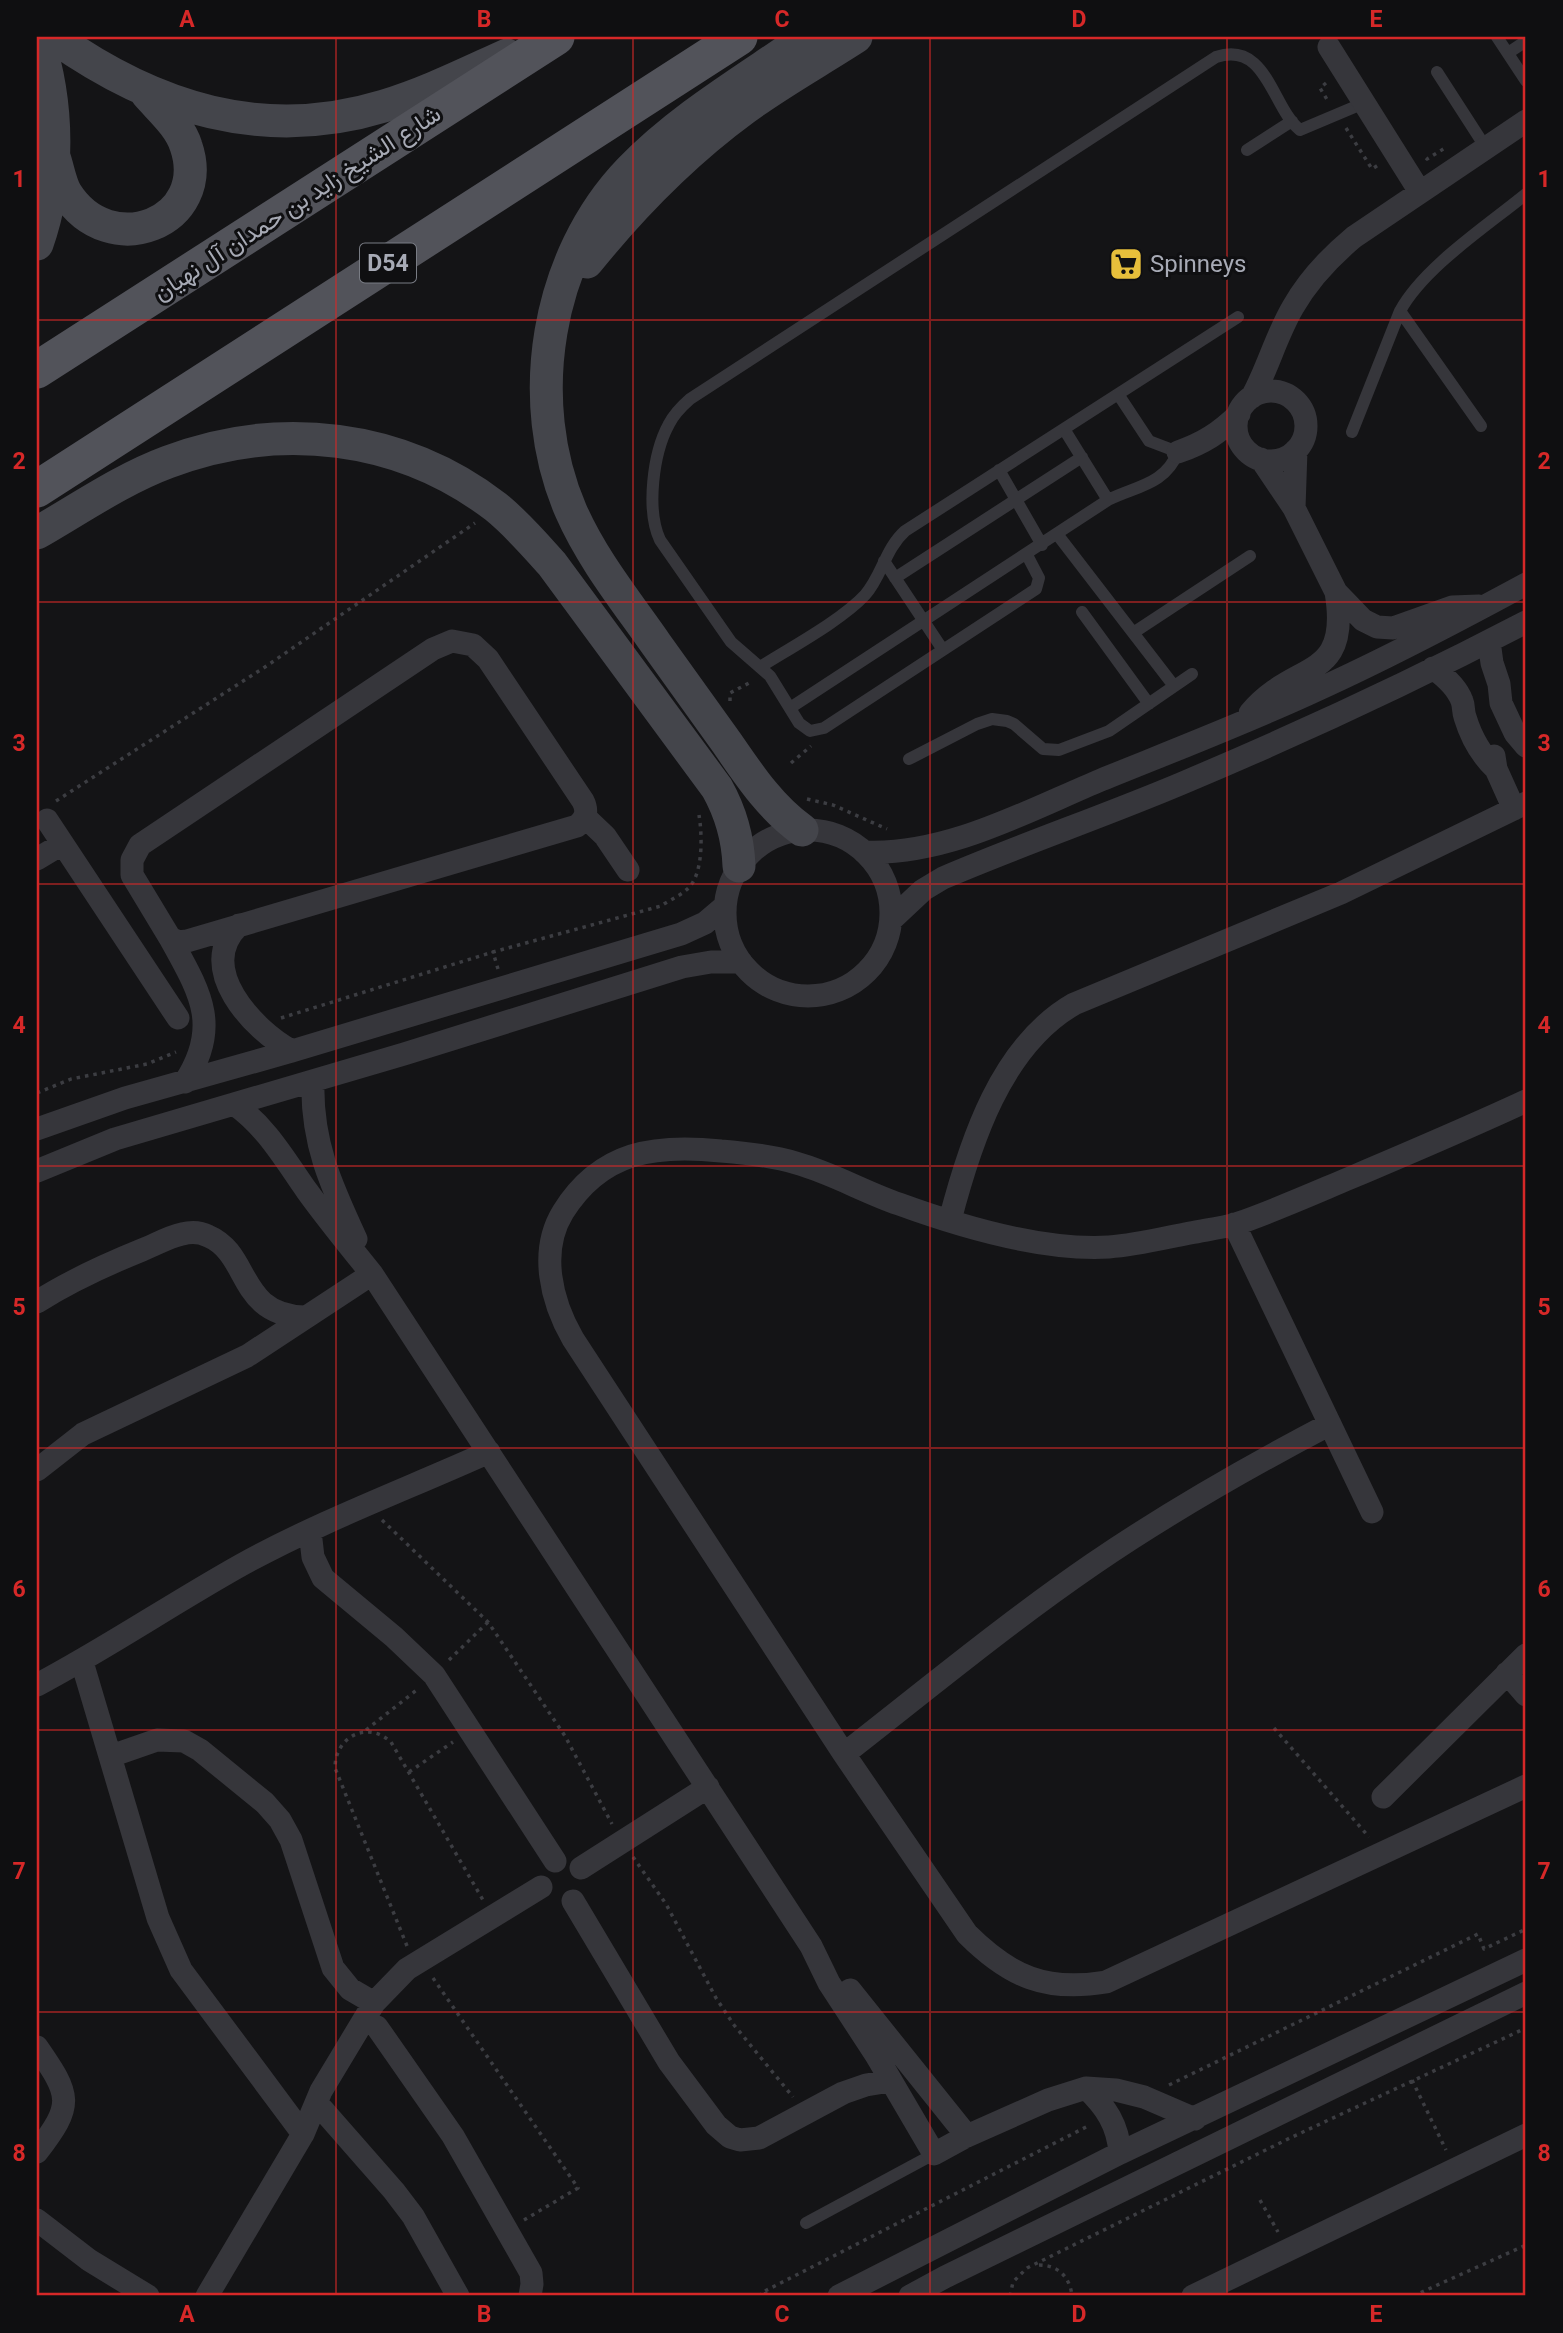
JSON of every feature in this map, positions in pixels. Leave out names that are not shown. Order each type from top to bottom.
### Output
[{"type":"main road","name":"شارع الشيخ زايد بن حمدان آل نهيان","points":[[37,370],[556,37]]},
{"type":"main road","name":"D54","points":[[37,489],[739,37]]},
{"type":"street","points":[[37,37],[51,100],[54,157],[49,197],[37,244]]},
{"type":"street","points":[[54,37],[96,65],[169,101],[211,113],[254,119],[298,120],[341,116],[383,106],[548,37]]},
{"type":"street","points":[[802,830],[765,797],[594,555],[570,510],[555,460],[547,410],[547,358],[556,307],[572,258],[597,213],[628,172],[665,136],[807,37]]},
{"type":"street","points":[[556,307],[612,231],[676,165],[745,108],[856,37]]},
{"type":"street","points":[[1329,47],[1420,192]]},
{"type":"street","points":[[54,157],[66,192],[87,216],[106,227],[136,229],[165,218],[179,203],[188,185],[191,164],[186,144],[176,126],[144,90]]},
{"type":"street","points":[[1485,606],[1452,607],[1401,626],[1385,628],[1363,620],[1336,592],[1294,508],[1254,455],[1242,445],[1236,430],[1245,405],[1266,371],[1282,330],[1305,288],[1336,252],[1354,237],[1526,121]]},
{"type":"street","points":[[1282,330],[1283,357],[1290,397]]},
{"type":"street","points":[[1267,391],[1290,397],[1302,410],[1305,435],[1296,450],[1283,459],[1189,449],[1220,431],[1245,405],[1267,391]]},
{"type":"street","points":[[37,533],[165,463],[240,441],[279,437],[357,443],[431,467],[497,508],[552,564],[717,788],[736,833],[739,866]]},
{"type":"street","points":[[1294,508],[1296,450]]},
{"type":"street","points":[[864,852],[906,852],[947,842],[1244,722],[1366,667],[1526,584]]},
{"type":"street","points":[[1244,722],[1273,691],[1319,665],[1333,650],[1339,634],[1336,592]]},
{"type":"street","points":[[891,920],[906,904],[943,878],[1186,782],[1358,705],[1526,622]]},
{"type":"street","points":[[170,938],[187,941],[577,826],[585,817],[586,806],[488,659],[473,645],[452,641],[433,649],[140,845],[132,860],[132,875],[187,969],[201,997],[206,1023],[200,1054],[185,1082]]},
{"type":"street","points":[[1489,641],[1501,703],[1526,749],[1496,769]]},
{"type":"street","points":[[950,1220],[971,1150],[1002,1083],[1031,1037],[1058,1013],[1341,893],[1520,806],[1496,769],[1482,754],[1465,717],[1464,704],[1451,684],[1433,668]]},
{"type":"street","points":[[1499,684],[1510,694],[1526,728]]},
{"type":"street","points":[[48,813],[62,844],[178,1018]]},
{"type":"street","points":[[585,817],[605,836],[628,870]]},
{"type":"street","points":[[802,830],[835,835],[864,852],[874,863],[885,883],[891,920],[880,954],[869,969],[855,981],[821,994],[785,993],[753,976],[741,962],[727,935],[725,906],[732,878],[739,866],[760,845],[787,833],[802,830]]},
{"type":"street","points":[[37,859],[62,844]]},
{"type":"street","points":[[37,1129],[90,1109],[681,934],[705,923],[725,906]]},
{"type":"street","points":[[239,925],[231,933],[222,953],[225,976],[254,1023],[272,1039],[292,1051]]},
{"type":"street","points":[[158,991],[187,969],[198,955],[222,953]]},
{"type":"street","points":[[37,1171],[115,1139],[417,1050],[682,967],[711,962],[741,962]]},
{"type":"street","points":[[313,1080],[313,1115],[319,1149],[337,1199],[372,1274]]},
{"type":"street","points":[[1526,1101],[1409,1153],[1234,1224],[1110,1247],[1038,1243],[950,1220],[898,1204],[798,1163],[737,1152],[653,1150],[608,1165],[589,1179],[573,1196],[561,1216],[552,1238],[550,1255],[553,1290],[564,1324],[844,1755],[967,1934],[997,1961],[1019,1974],[1043,1983],[1083,1986],[1106,1982],[1526,1786]]},
{"type":"street","points":[[234,1104],[264,1130],[327,1218],[372,1274],[811,1946],[829,1983],[870,2045],[934,2154],[967,2136],[1048,2100],[1086,2088],[1116,2090],[1144,2097],[1195,2119]]},
{"type":"street","points":[[1234,1224],[1372,1511]]},
{"type":"street","points":[[37,1302],[110,1263],[180,1234],[199,1233],[223,1246],[254,1293],[268,1307],[286,1315],[305,1317]]},
{"type":"street","points":[[37,1470],[83,1434],[227,1367],[372,1274]]},
{"type":"street","points":[[844,1755],[931,1685],[1091,1566],[1203,1493],[1330,1424]]},
{"type":"street","points":[[37,1685],[82,1662],[243,1564],[310,1531],[489,1452]]},
{"type":"street","points":[[310,1531],[313,1557],[323,1578],[434,1675],[555,1861]]},
{"type":"street","points":[[1383,1797],[1526,1655]]},
{"type":"street","points":[[82,1662],[158,1918],[172,1953],[181,1970],[303,2134]]},
{"type":"street","points":[[1507,1673],[1526,1695]]},
{"type":"street","points":[[111,1756],[157,1740],[184,1741],[200,1749],[265,1803],[280,1820],[291,1840],[333,1968],[349,1989],[374,2003]]},
{"type":"street","points":[[581,1868],[708,1787]]},
{"type":"street","points":[[569,1860],[581,1868],[584,1875],[583,1890],[573,1901],[561,1903],[545,1893],[543,1871],[555,1861],[569,1860]]},
{"type":"street","points":[[303,2134],[323,2110],[394,2002],[411,1986],[422,1969],[493,1917],[545,1893]]},
{"type":"street","points":[[207,2296],[303,2134],[321,2091],[374,2003],[395,1979],[422,1969],[545,1893]]},
{"type":"street","points":[[573,1901],[662,2051],[722,2132],[740,2140],[759,2138],[854,2088],[890,2081]]},
{"type":"street","points":[[811,1946],[838,1975],[967,2136]]},
{"type":"street","points":[[839,2296],[1120,2154],[1526,1960]]},
{"type":"street","points":[[911,2296],[944,2286],[1526,1993]]},
{"type":"street","points":[[377,2027],[453,2136],[506,2229],[530,2273],[530,2296]]},
{"type":"street","points":[[37,2047],[62,2084],[64,2104],[59,2123],[37,2152]]},
{"type":"street","points":[[1086,2088],[1110,2116],[1119,2137],[1120,2154]]},
{"type":"street","points":[[323,2110],[413,2216],[458,2296]]},
{"type":"street","points":[[1193,2296],[1526,2135]]},
{"type":"street","points":[[37,2220],[89,2260],[148,2296]]},
{"type":"lane","points":[[1497,37],[1526,81]]},
{"type":"lane","points":[[1508,53],[1526,41]]},
{"type":"lane","points":[[1027,555],[1038,578],[1036,589],[824,728],[815,731],[802,727],[778,687],[723,632],[655,529],[651,506],[661,447],[668,425],[682,407],[1216,57],[1233,54],[1255,64],[1297,128],[1303,130],[1364,103]]},
{"type":"lane","points":[[1437,72],[1486,148]]},
{"type":"lane","points":[[1247,150],[1292,121]]},
{"type":"lane","points":[[1352,432],[1407,298],[1427,275],[1526,194]]},
{"type":"lane","points":[[1400,311],[1481,426]]},
{"type":"lane","points":[[759,666],[855,605],[873,585],[892,544],[905,531],[1238,317]]},
{"type":"lane","points":[[1118,394],[1149,441],[1189,449]]},
{"type":"lane","points":[[1064,429],[1108,500]]},
{"type":"lane","points":[[790,708],[1108,500],[1158,479],[1189,449]]},
{"type":"lane","points":[[895,578],[1082,457]]},
{"type":"lane","points":[[999,470],[1042,545]]},
{"type":"lane","points":[[1058,534],[1174,687]]},
{"type":"lane","points":[[1133,633],[1250,556]]},
{"type":"lane","points":[[884,561],[943,650]]},
{"type":"lane","points":[[1082,612],[1149,704]]},
{"type":"lane","points":[[909,759],[992,719],[1014,724],[1043,748],[1059,750],[1110,731],[1192,674]]},
{"type":"lane","points":[[806,2223],[934,2154]]},
{"type":"path","points":[[48,813],[497,508]]},
{"type":"path","points":[[736,711],[730,701],[730,693],[749,682],[759,666]]},
{"type":"path","points":[[791,763],[812,745],[815,731]]},
{"type":"path","points":[[798,795],[833,805],[884,829],[895,829]]},
{"type":"path","points":[[254,1023],[294,1015],[330,1001],[493,952],[661,906],[682,893],[693,882],[702,846],[699,812]]},
{"type":"path","points":[[493,952],[505,987]]},
{"type":"path","points":[[37,1093],[71,1079],[147,1064],[176,1054],[179,1047]]},
{"type":"path","points":[[368,1506],[488,1622],[565,1736],[623,1841],[661,1895],[725,2012],[805,2113]]},
{"type":"path","points":[[1274,1728],[1383,1853]]},
{"type":"path","points":[[493,1917],[391,1742],[372,1731],[356,1733],[349,1737],[335,1759],[338,1776],[422,1969],[578,2188],[506,2229]]},
{"type":"path","points":[[409,1772],[470,1731]]},
{"type":"path","points":[[1144,2097],[1468,1938],[1478,1934],[1484,1949],[1526,1929]]},
{"type":"path","points":[[1010,2296],[1017,2276],[1033,2266],[1412,2080],[1526,2028]]},
{"type":"path","points":[[1412,2080],[1455,2168]]},
{"type":"path","points":[[759,2296],[1110,2116]]},
{"type":"path","points":[[1260,2200],[1287,2249]]},
{"type":"path","points":[[1413,2296],[1526,2245]]},
{"type":"path","points":[[1033,2266],[1046,2265],[1059,2270],[1070,2286],[1072,2296]]},
{"type":"place","name":"Spinneys","points":[[1126,264]]}]
